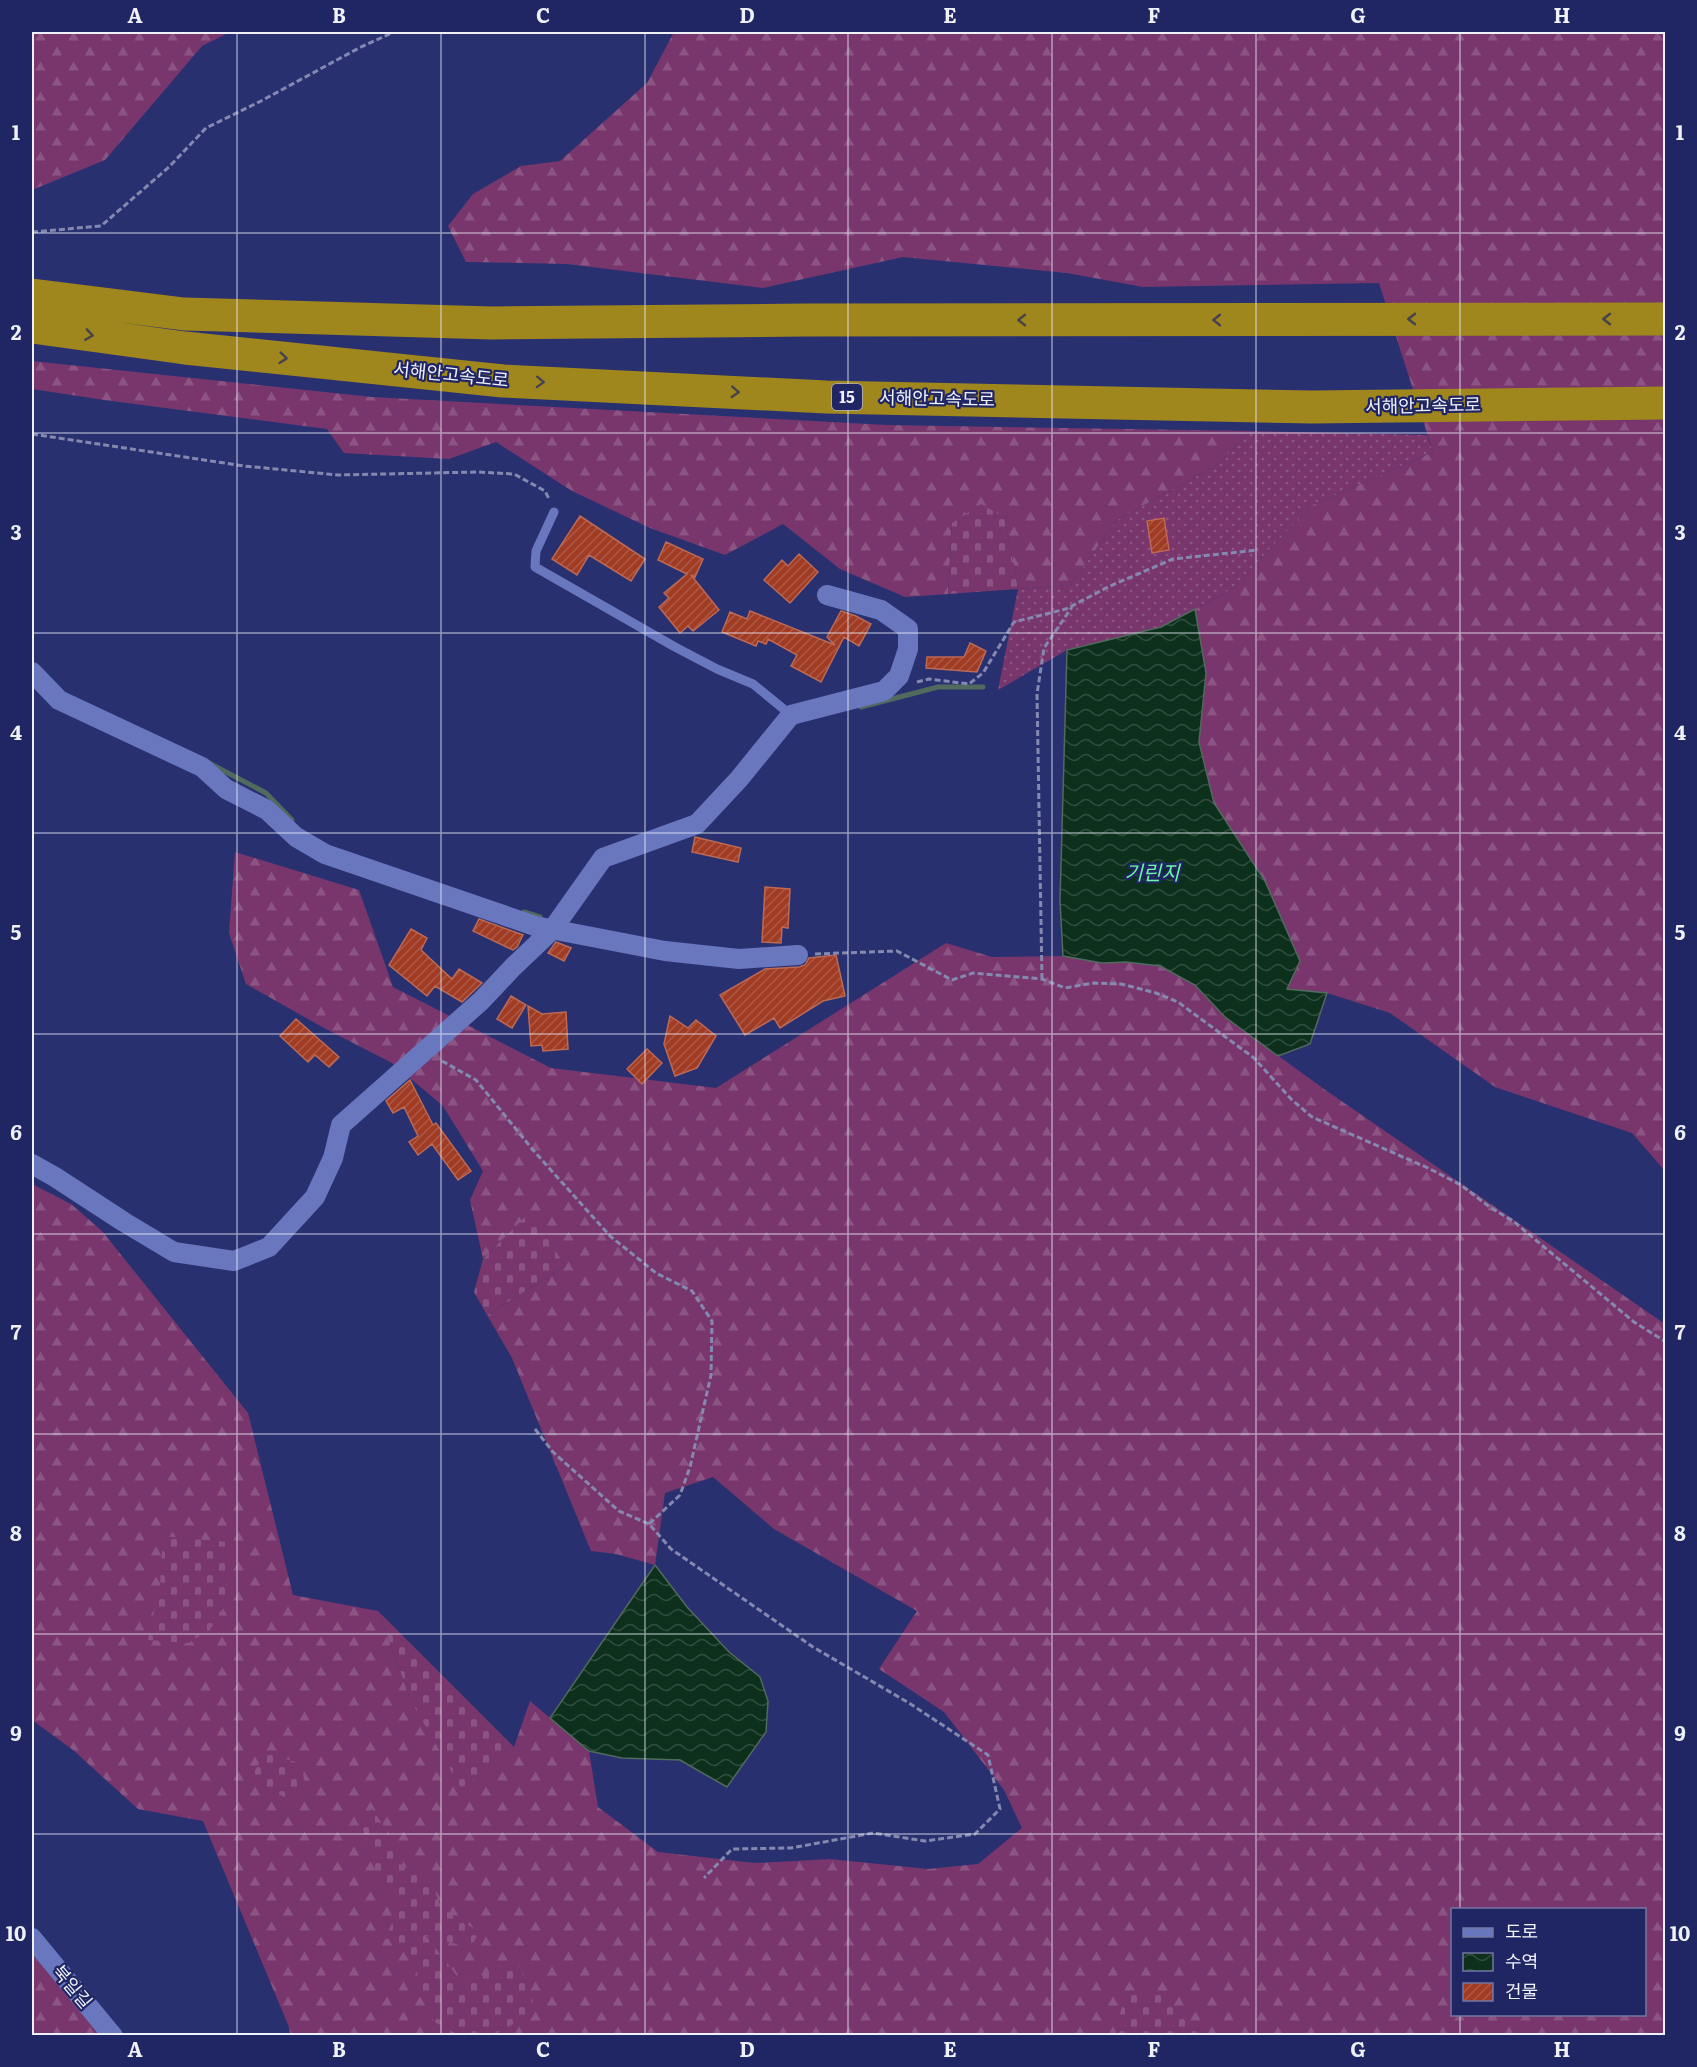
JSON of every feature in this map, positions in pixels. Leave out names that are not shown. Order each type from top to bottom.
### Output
[{"type":"highway","points":[[32,295],[184,314],[492,323],[830,320],[1665,319]]},
{"type":"highway","name":"서해안고속도로","points":[[32,327],[185,348],[504,381],[826,397],[1312,407],[1665,403]]},
{"type":"street","points":[[32,1164],[174,1252],[234,1261],[269,1247],[315,1197],[333,1158],[341,1125],[481,1001],[552,930],[603,858],[697,824],[739,779],[791,716],[884,691],[899,676],[908,649],[908,629],[881,610],[827,595]]},
{"type":"street","points":[[32,672],[59,700],[202,767],[226,789],[267,810],[296,837],[325,854],[552,930],[665,951],[729,958],[798,955]]},
{"type":"street","name":"북일길","points":[[32,1938],[113,2036]]},
{"type":"lane","points":[[554,512],[536,551],[535,567],[675,647],[717,669],[753,684],[791,716]]},
{"type":"path","points":[[32,232],[101,226],[169,167],[206,128],[394,32]]},
{"type":"path","points":[[32,434],[244,466],[338,475],[478,472],[514,474],[545,491],[554,512]]},
{"type":"path","points":[[884,691],[929,679],[969,684],[983,673],[1014,622],[1065,609],[1110,586],[1173,559],[1258,550]]},
{"type":"path","points":[[1042,980],[1037,694],[1044,648],[1074,604]]},
{"type":"path","points":[[798,955],[897,951],[952,980],[973,973],[1042,980],[1065,988],[1094,982],[1121,984],[1156,993],[1178,1002],[1254,1058],[1292,1100],[1312,1117],[1461,1185],[1491,1208],[1513,1221],[1634,1322],[1665,1342]]},
{"type":"path","points":[[425,1050],[476,1080],[610,1236],[656,1273],[692,1291],[711,1321],[711,1375],[690,1467],[680,1495],[649,1524]]},
{"type":"path","points":[[535,1430],[553,1452],[619,1511],[649,1524],[672,1549],[813,1647],[909,1703],[988,1755],[1000,1809],[975,1834],[926,1840],[873,1833],[791,1848],[732,1849],[704,1878]]},
{"type":"green space","points":[[32,32],[230,32],[202,46],[105,160],[32,190]]},
{"type":"green space","points":[[674,32],[1665,32],[1665,1171],[1632,1133],[1495,1087],[1390,1013],[1327,993],[1286,989],[1299,961],[1265,881],[1214,803],[1199,742],[1206,673],[1195,609],[1232,589],[1312,505],[1433,452],[1379,283],[1143,287],[1067,273],[903,257],[763,288],[567,264],[466,262],[448,226],[473,194],[521,166],[560,161],[647,83]]},
{"type":"green space","points":[[32,361],[372,397],[887,425],[1250,431],[1217,465],[1117,520],[1070,585],[1018,589],[1005,519],[952,523],[948,594],[905,597],[840,569],[783,524],[725,555],[650,528],[572,491],[496,442],[449,459],[344,453],[327,429],[32,389]]},
{"type":"green space","points":[[1250,431],[1427,435],[1433,452],[1312,505],[1232,589],[1161,627],[1067,650],[998,690],[1018,589],[1070,585],[1117,520],[1217,465]]},
{"type":"green space","points":[[981,504],[1005,518],[1018,589],[948,594],[952,523]]},
{"type":"green space","points":[[235,852],[359,890],[393,987],[551,1068],[716,1088],[946,943],[992,957],[1063,956],[1102,963],[1126,962],[1159,966],[1195,985],[1225,1017],[1324,1089],[1665,1324],[1665,2035],[290,2035],[289,2027],[203,1821],[138,1809],[73,1750],[32,1720],[32,1184],[71,1204],[102,1231],[248,1413],[293,1595],[378,1611],[411,1701],[514,1747],[530,1701],[589,1751],[598,1807],[658,1852],[755,1863],[830,1859],[928,1869],[978,1864],[1022,1828],[1004,1790],[944,1712],[879,1669],[917,1611],[774,1529],[713,1477],[665,1493],[655,1565],[616,1554],[591,1551],[512,1358],[487,1315],[565,1266],[531,1212],[483,1259],[470,1200],[483,1171],[443,1106],[392,1063],[246,984],[229,933]]},
{"type":"green space","points":[[531,1211],[565,1266],[487,1315],[474,1292],[483,1259]]},
{"type":"green space","points":[[163,1536],[227,1542],[226,1604],[211,1628],[189,1643],[148,1640],[160,1584]]},
{"type":"green space","points":[[378,1611],[514,1747],[496,1766],[461,1788],[411,1701]]},
{"type":"green space","points":[[266,1753],[302,1764],[304,1779],[297,1803],[249,1780]]},
{"type":"green space","points":[[372,1809],[394,1841],[398,1863],[431,1881],[441,1907],[479,1932],[471,1948],[426,1936],[464,1985],[517,1959],[536,2011],[494,2035],[455,2033],[433,2021],[408,1946],[385,1938],[401,1904],[382,1891],[360,1820]]},
{"type":"green space","points":[[32,1954],[103,2035],[32,2035]]},
{"type":"green space","points":[[1125,1994],[1161,1995],[1200,2035],[1115,2035]]},
{"type":"water","name":"기린지","points":[[1195,609],[1206,673],[1199,742],[1214,803],[1265,881],[1300,961],[1287,989],[1327,993],[1310,1044],[1278,1056],[1225,1017],[1195,985],[1160,966],[1126,962],[1102,963],[1063,956],[1060,901],[1067,650],[1161,627]]},
{"type":"water","points":[[655,1565],[687,1607],[729,1652],[760,1677],[768,1701],[766,1732],[727,1787],[680,1760],[622,1758],[589,1751],[550,1718]]},
{"type":"building","points":[[580,516],[645,559],[631,581],[589,555],[577,575],[552,559]]},
{"type":"building","points":[[1164,518],[1169,550],[1152,553],[1147,521]]},
{"type":"building","points":[[666,542],[703,559],[695,577],[691,575],[719,610],[693,631],[688,626],[680,633],[659,607],[669,598],[664,593],[687,574],[658,560]]},
{"type":"building","points":[[799,554],[818,572],[790,603],[764,580],[782,560],[788,566]]},
{"type":"building","points":[[750,611],[835,645],[827,637],[841,611],[871,624],[859,646],[844,637],[821,682],[791,666],[797,655],[768,639],[766,644],[758,641],[756,646],[722,632],[730,612],[747,619]]},
{"type":"building","points":[[970,643],[986,651],[977,672],[926,668],[927,657],[964,657]]},
{"type":"building","points":[[695,837],[741,848],[738,862],[692,852]]},
{"type":"building","points":[[765,887],[790,889],[788,928],[782,927],[781,943],[762,942]]},
{"type":"building","points":[[479,919],[523,935],[517,947],[513,950],[473,931]]},
{"type":"building","points":[[411,929],[427,938],[421,950],[452,979],[459,969],[482,983],[462,1002],[435,986],[427,996],[389,965]]},
{"type":"building","points":[[556,942],[571,948],[564,961],[548,953]]},
{"type":"building","points":[[836,955],[845,996],[823,1001],[780,1028],[774,1018],[745,1035],[720,995],[765,969],[799,967],[805,965],[809,958]]},
{"type":"building","points":[[511,996],[526,1005],[512,1028],[497,1019]]},
{"type":"building","points":[[528,1006],[542,1014],[566,1012],[568,1049],[543,1051],[542,1045],[531,1046]]},
{"type":"building","points":[[670,1016],[688,1028],[696,1020],[716,1036],[697,1068],[675,1076],[664,1044]]},
{"type":"building","points":[[296,1019],[339,1057],[329,1067],[315,1055],[308,1062],[280,1036]]},
{"type":"building","points":[[647,1049],[662,1063],[642,1084],[627,1069]]},
{"type":"building","points":[[410,1080],[433,1125],[436,1123],[471,1171],[458,1180],[432,1144],[418,1155],[409,1142],[418,1136],[404,1107],[393,1113],[386,1101]]},
{"type":"waterway","points":[[861,707],[938,687],[983,687]]},
{"type":"waterway","points":[[209,763],[266,793],[292,820]]},
{"type":"waterway","points":[[524,912],[540,917]]}]
